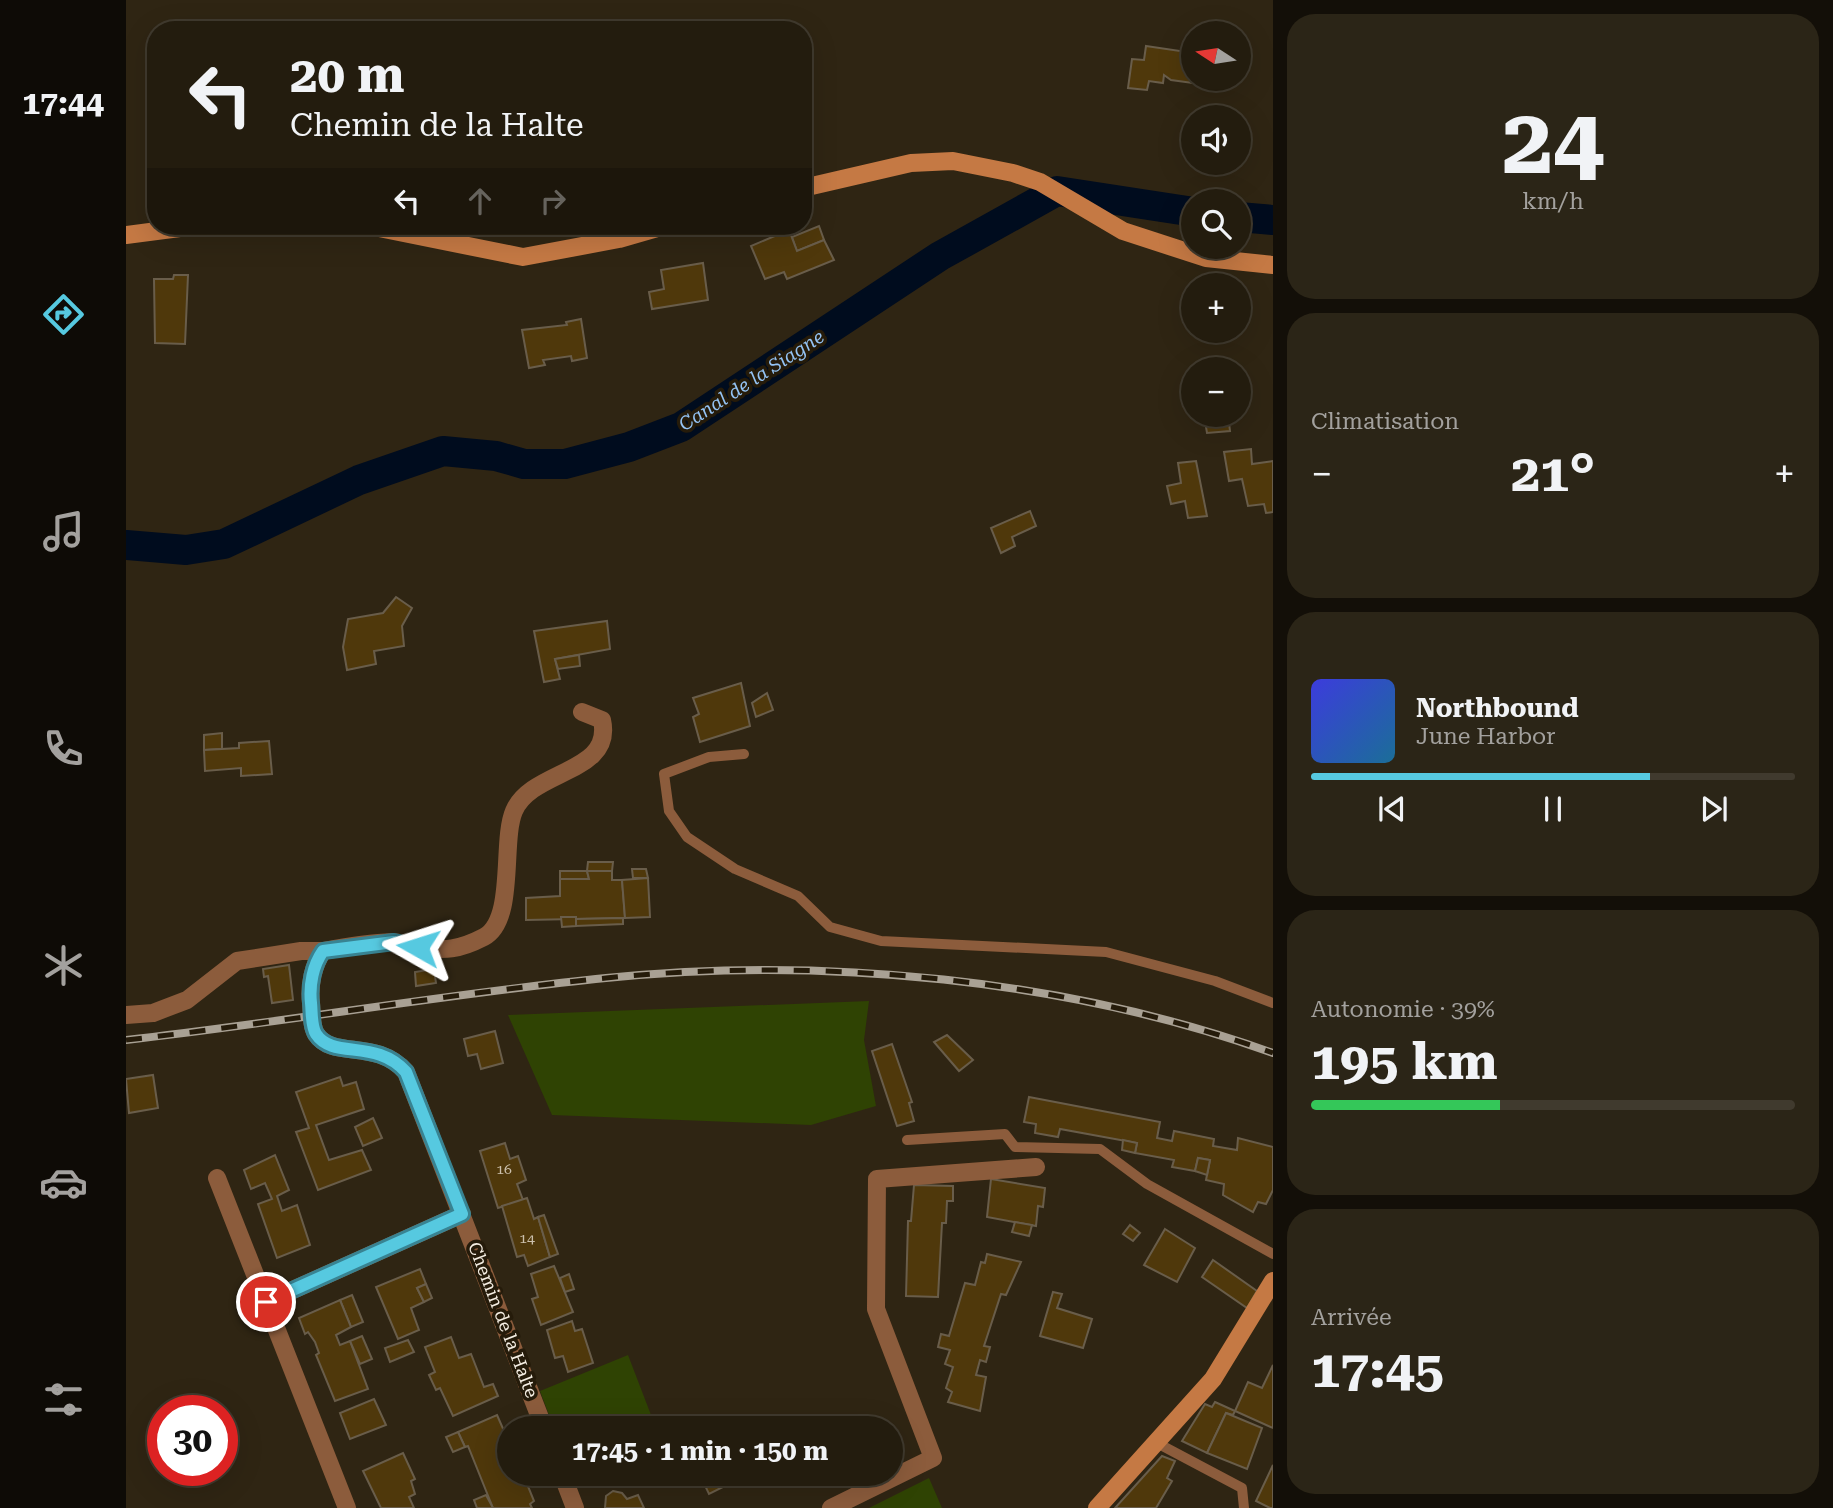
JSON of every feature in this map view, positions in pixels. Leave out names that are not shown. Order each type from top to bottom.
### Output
[{"type":"street","points":[[812,186],[911,163],[953,161],[1013,173],[1040,182],[1123,231],[1206,258],[1273,265]]},
{"type":"street","points":[[126,234],[147,232]]},
{"type":"street","points":[[414,235],[523,257],[633,235]]},
{"type":"street","points":[[126,1015],[153,1013],[187,1000],[237,961],[301,951],[323,951],[394,942],[456,950],[488,935],[501,914],[513,813],[526,791],[584,762],[599,749],[605,732],[602,720],[582,712]]},
{"type":"street","name":"Chemin de la Halte","points":[[323,951],[315,962],[310,996],[315,1033],[326,1044],[374,1051],[394,1059],[406,1072],[539,1416]]},
{"type":"street","points":[[831,1508],[933,1458],[876,1309],[877,1179],[1036,1167]]},
{"type":"street","points":[[217,1178],[347,1508]]},
{"type":"street","points":[[266,1302],[462,1214]]},
{"type":"street","points":[[1097,1508],[1213,1379],[1273,1281]]},
{"type":"street","points":[[567,1486],[575,1508]]},
{"type":"lane","points":[[744,754],[709,757],[664,774],[669,811],[687,837],[735,869],[798,896],[830,927],[881,941],[1106,952],[1215,981],[1273,1003]]},
{"type":"lane","points":[[907,1140],[1005,1135],[1014,1147],[1100,1149],[1147,1184],[1273,1254]]},
{"type":"lane","points":[[1157,1443],[1242,1488],[1244,1508]]},
{"type":"green space","points":[[869,1001],[864,1040],[876,1106],[811,1125],[552,1115],[508,1015]]},
{"type":"green space","points":[[628,1355],[651,1416],[549,1416],[540,1391]]},
{"type":"green space","points":[[929,1478],[942,1508],[869,1508]]},
{"type":"building","points":[[1146,46],[1181,51],[1181,81],[1171,80],[1164,75],[1163,83],[1149,81],[1147,90],[1128,88],[1132,59],[1144,60]]},
{"type":"building","points":[[819,226],[824,240],[797,251],[792,237],[812,235],[812,229]]},
{"type":"building","points":[[777,235],[791,235],[797,251],[824,240],[834,260],[787,279],[784,272],[765,279],[751,246]]},
{"type":"building","points":[[703,263],[708,300],[652,309],[649,292],[664,289],[661,270]]},
{"type":"building","points":[[174,275],[188,275],[185,344],[155,343],[154,279],[173,279]]},
{"type":"building","points":[[581,319],[587,358],[572,361],[571,356],[543,360],[545,365],[529,368],[522,330],[567,325],[566,322]]},
{"type":"building","points":[[1206,427],[1230,427],[1230,431],[1207,433]]},
{"type":"building","points":[[1251,449],[1252,464],[1273,461],[1273,512],[1266,513],[1264,504],[1248,506],[1242,479],[1229,481],[1224,452]]},
{"type":"building","points":[[1196,461],[1207,516],[1188,518],[1185,501],[1171,504],[1167,486],[1181,483],[1178,463]]},
{"type":"building","points":[[1030,511],[1036,526],[1012,537],[1015,546],[1001,553],[991,528]]},
{"type":"building","points":[[396,597],[412,608],[402,626],[404,646],[374,651],[376,664],[347,670],[343,647],[348,619],[383,613]]},
{"type":"building","points":[[607,621],[610,649],[555,659],[560,679],[544,682],[534,631]]},
{"type":"building","points":[[579,655],[580,666],[558,669],[555,659]]},
{"type":"building","points":[[741,683],[750,726],[700,742],[693,717],[699,714],[693,698]]},
{"type":"building","points":[[767,693],[773,710],[756,717],[752,703]]},
{"type":"building","points":[[222,733],[222,749],[204,750],[204,735]]},
{"type":"building","points":[[269,741],[272,774],[241,776],[241,768],[205,771],[204,750],[239,748],[239,743]]},
{"type":"building","points":[[588,862],[613,862],[612,871],[587,871]]},
{"type":"building","points":[[632,869],[646,869],[648,878],[633,878]]},
{"type":"building","points":[[560,871],[587,871],[589,879],[560,879]]},
{"type":"building","points":[[587,871],[612,871],[612,880],[622,880],[625,918],[526,920],[526,898],[560,896],[560,879],[589,879]]},
{"type":"building","points":[[648,878],[650,917],[625,918],[622,880]]},
{"type":"building","points":[[561,917],[576,917],[576,926],[562,927]]},
{"type":"building","points":[[623,918],[623,924],[576,926],[576,919]]},
{"type":"building","points":[[289,965],[293,1000],[272,1003],[268,976],[264,977],[263,969]]},
{"type":"building","points":[[434,969],[436,983],[416,986],[415,972]]},
{"type":"building","points":[[495,1031],[503,1063],[481,1069],[477,1054],[468,1056],[464,1039]]},
{"type":"building","points":[[947,1035],[973,1060],[959,1071],[934,1042]]},
{"type":"building","points":[[892,1044],[912,1102],[909,1103],[914,1121],[897,1126],[872,1051]]},
{"type":"building","points":[[153,1075],[158,1108],[129,1113],[126,1079]]},
{"type":"building","points":[[340,1077],[343,1086],[356,1082],[364,1109],[316,1125],[329,1160],[362,1150],[371,1170],[318,1190],[296,1132],[309,1128],[296,1092]]},
{"type":"building","points":[[1029,1097],[1160,1122],[1157,1138],[1172,1141],[1174,1131],[1214,1139],[1213,1146],[1237,1150],[1238,1138],[1273,1147],[1273,1190],[1266,1204],[1258,1202],[1253,1212],[1223,1195],[1224,1184],[1206,1180],[1210,1160],[1198,1158],[1195,1171],[1172,1167],[1174,1160],[1135,1153],[1137,1143],[1060,1129],[1058,1137],[1035,1133],[1036,1124],[1024,1122]]},
{"type":"building","points":[[373,1118],[382,1138],[363,1146],[355,1127]]},
{"type":"building","points":[[1123,1140],[1137,1143],[1135,1153],[1122,1150]]},
{"type":"building","points":[[505,1143],[510,1159],[518,1156],[526,1180],[517,1184],[523,1200],[498,1208],[480,1151]]},
{"type":"building","points":[[275,1155],[289,1190],[277,1196],[282,1211],[297,1205],[310,1245],[277,1258],[258,1204],[272,1199],[265,1183],[251,1189],[244,1170]]},
{"type":"building","points":[[1198,1158],[1210,1160],[1207,1175],[1195,1171]]},
{"type":"building","points":[[991,1179],[1045,1188],[1043,1207],[1038,1206],[1036,1226],[987,1217]]},
{"type":"building","points":[[914,1185],[953,1186],[953,1201],[947,1201],[946,1223],[942,1223],[938,1297],[906,1296],[908,1221],[911,1221]]},
{"type":"building","points":[[527,1198],[534,1219],[538,1217],[550,1257],[528,1266],[524,1255],[517,1257],[502,1206]]},
{"type":"building","points":[[544,1215],[558,1254],[550,1257],[538,1217]]},
{"type":"building","points":[[1015,1222],[1032,1225],[1029,1236],[1012,1232]]},
{"type":"building","points":[[1130,1225],[1140,1233],[1133,1241],[1123,1234]]},
{"type":"building","points":[[1165,1229],[1195,1248],[1177,1282],[1144,1265]]},
{"type":"building","points":[[987,1254],[1021,1262],[1006,1295],[1001,1294],[984,1346],[990,1347],[986,1362],[980,1360],[976,1375],[986,1377],[980,1411],[948,1402],[952,1392],[946,1388],[953,1367],[945,1364],[950,1350],[938,1347],[941,1334],[949,1336],[965,1283],[975,1285],[981,1262],[985,1263]]},
{"type":"building","points":[[1213,1260],[1257,1291],[1247,1308],[1202,1277]]},
{"type":"building","points":[[554,1266],[573,1312],[541,1325],[532,1299],[538,1297],[531,1274]]},
{"type":"building","points":[[420,1269],[426,1284],[417,1288],[424,1302],[411,1308],[419,1330],[398,1339],[376,1287]]},
{"type":"building","points":[[569,1274],[574,1289],[565,1292],[560,1278]]},
{"type":"building","points":[[426,1284],[432,1298],[424,1302],[417,1288]]},
{"type":"building","points":[[1053,1292],[1062,1294],[1057,1308],[1092,1319],[1083,1348],[1040,1336]]},
{"type":"building","points":[[352,1295],[363,1322],[351,1327],[340,1300]]},
{"type":"building","points":[[340,1300],[351,1327],[336,1335],[340,1345],[350,1341],[368,1389],[335,1401],[316,1355],[319,1353],[315,1342],[308,1332],[305,1334],[299,1318]]},
{"type":"building","points":[[572,1321],[575,1331],[582,1329],[593,1363],[568,1372],[563,1356],[555,1358],[547,1330]]},
{"type":"building","points":[[362,1336],[372,1359],[360,1364],[350,1341]]},
{"type":"building","points":[[451,1337],[459,1358],[471,1354],[484,1387],[493,1384],[498,1396],[453,1416],[440,1388],[436,1390],[429,1375],[435,1372],[425,1347]]},
{"type":"building","points":[[408,1340],[414,1352],[390,1362],[385,1348]]},
{"type":"building","points":[[1273,1365],[1273,1428],[1235,1411],[1248,1382],[1262,1388]]},
{"type":"building","points":[[374,1399],[386,1425],[350,1439],[340,1413]]},
{"type":"building","points":[[1215,1402],[1235,1411],[1233,1415],[1226,1413],[1207,1453],[1182,1441],[1205,1404],[1212,1407]]},
{"type":"building","points":[[1226,1413],[1262,1428],[1247,1469],[1207,1453]]},
{"type":"building","points":[[497,1415],[497,1486],[528,1486],[534,1501],[530,1504],[532,1508],[493,1508],[468,1446],[465,1447],[458,1432]]},
{"type":"building","points":[[458,1432],[465,1447],[453,1452],[446,1437]]},
{"type":"building","points":[[403,1453],[415,1479],[411,1481],[415,1494],[409,1497],[414,1508],[381,1508],[363,1471]]},
{"type":"building","points":[[1162,1456],[1175,1461],[1167,1478],[1172,1481],[1156,1508],[1115,1508]]},
{"type":"building","points":[[1273,1465],[1273,1508],[1270,1508],[1256,1501]]},
{"type":"building","points":[[705,1486],[725,1486],[709,1494]]},
{"type":"building","points":[[613,1491],[622,1493],[627,1499],[638,1495],[644,1508],[605,1508],[606,1496]]},
{"type":"building","points":[[486,1495],[493,1508],[477,1508],[474,1500]]},
{"type":"waterway","name":"Canal de la Siagne","points":[[126,545],[186,550],[224,544],[359,480],[443,451],[496,456],[524,464],[565,464],[629,447],[681,427],[940,256],[1057,191],[1181,210]]},
{"type":"waterway","name":"Canal de la Siagne","points":[[1251,218],[1273,220]]},
{"type":"railway","points":[[126,1040],[606,978],[773,970],[944,980],[1029,991],[1112,1007],[1194,1028],[1273,1053]]},
{"type":"route","points":[[266,1302],[462,1214],[406,1072],[394,1059],[374,1051],[326,1044],[315,1033],[312,1016],[310,996],[315,962],[323,951],[394,942],[418,947]]}]
